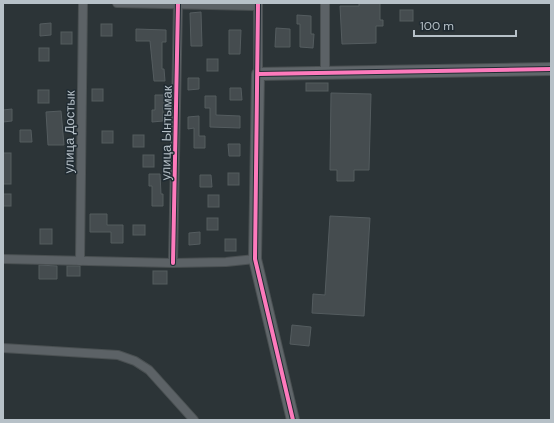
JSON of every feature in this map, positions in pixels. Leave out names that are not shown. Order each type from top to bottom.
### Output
[{"type":"street","name":"улица Достык","points":[[80,261],[83,3]]},
{"type":"street","points":[[117,3],[258,4],[255,259],[293,420]]},
{"type":"street","points":[[325,73],[326,3]]},
{"type":"street","name":"улица Ынтымак","points":[[173,263],[178,4]]},
{"type":"street","points":[[258,74],[551,68]]},
{"type":"street","points":[[3,259],[173,263],[226,262],[255,259]]},
{"type":"street","points":[[3,348],[118,355],[135,361],[149,370],[194,420]]},
{"type":"building","points":[[359,3],[380,3],[380,20],[383,20],[383,26],[376,26],[376,43],[342,44],[340,6],[359,6]]},
{"type":"building","points":[[400,10],[413,10],[413,21],[400,21]]},
{"type":"building","points":[[201,12],[202,46],[191,46],[190,13]]},
{"type":"building","points":[[297,15],[311,16],[311,34],[314,34],[313,48],[300,47],[300,24],[297,24]]},
{"type":"building","points":[[51,23],[51,35],[40,36],[40,24]]},
{"type":"building","points":[[101,24],[112,24],[112,36],[101,36]]},
{"type":"building","points":[[276,28],[290,29],[290,47],[275,47]]},
{"type":"building","points":[[136,29],[166,30],[166,42],[162,42],[162,69],[164,69],[165,81],[154,81],[150,41],[136,41]]},
{"type":"building","points":[[229,30],[241,30],[240,54],[229,54]]},
{"type":"building","points":[[61,32],[72,32],[72,44],[61,44]]},
{"type":"building","points":[[39,48],[49,48],[49,61],[39,61]]},
{"type":"building","points":[[207,59],[218,59],[218,71],[207,71]]},
{"type":"building","points":[[188,78],[199,78],[199,89],[188,90]]},
{"type":"building","points":[[306,83],[328,83],[328,91],[306,91]]},
{"type":"building","points":[[230,88],[241,88],[242,100],[230,100]]},
{"type":"building","points":[[92,89],[103,89],[103,101],[92,101]]},
{"type":"building","points":[[38,90],[49,90],[49,103],[38,103]]},
{"type":"building","points":[[331,93],[371,94],[369,170],[354,170],[354,181],[337,181],[337,170],[330,170]]},
{"type":"building","points":[[155,95],[166,95],[166,107],[163,107],[163,121],[152,122],[152,110],[155,110]]},
{"type":"building","points":[[205,96],[216,96],[216,115],[240,116],[240,128],[210,127],[210,108],[205,108]]},
{"type":"building","points":[[12,109],[12,121],[3,122],[3,110]]},
{"type":"building","points":[[61,111],[64,145],[48,145],[46,112]]},
{"type":"building","points":[[199,116],[199,136],[205,136],[205,148],[194,148],[194,128],[188,129],[188,117]]},
{"type":"building","points":[[20,130],[31,130],[32,142],[20,142]]},
{"type":"building","points":[[102,131],[113,131],[113,143],[102,143]]},
{"type":"building","points":[[133,135],[144,135],[144,147],[133,147]]},
{"type":"building","points":[[228,144],[240,144],[240,156],[229,156]]},
{"type":"building","points":[[3,153],[11,153],[11,184],[3,184]]},
{"type":"building","points":[[143,155],[154,155],[154,167],[143,167]]},
{"type":"building","points":[[228,173],[239,173],[239,185],[228,185]]},
{"type":"building","points":[[149,174],[160,174],[163,206],[152,206],[152,186],[149,186]]},
{"type":"building","points":[[200,175],[211,175],[212,187],[200,187]]},
{"type":"building","points":[[3,194],[11,194],[11,206],[3,206]]},
{"type":"building","points":[[208,195],[219,195],[219,207],[208,207]]},
{"type":"building","points":[[90,214],[107,214],[107,225],[123,225],[123,243],[111,243],[111,232],[90,232]]},
{"type":"building","points":[[330,216],[370,218],[364,316],[312,313],[313,294],[325,295]]},
{"type":"building","points":[[207,218],[218,218],[218,230],[207,230]]},
{"type":"building","points":[[133,225],[145,225],[145,235],[133,235]]},
{"type":"building","points":[[40,229],[52,229],[52,244],[40,244]]},
{"type":"building","points":[[200,232],[200,244],[189,245],[189,233]]},
{"type":"building","points":[[225,239],[236,239],[236,251],[225,251]]},
{"type":"building","points":[[39,265],[57,266],[57,279],[39,279]]},
{"type":"building","points":[[67,266],[80,266],[80,276],[67,276]]},
{"type":"building","points":[[153,271],[167,271],[167,284],[153,284]]},
{"type":"building","points":[[292,325],[311,327],[309,346],[290,344]]},
{"type":"cycle path","points":[[173,263],[178,3]]},
{"type":"cycle path","points":[[258,3],[255,259],[293,420]]},
{"type":"cycle path","points":[[258,74],[551,69]]}]
